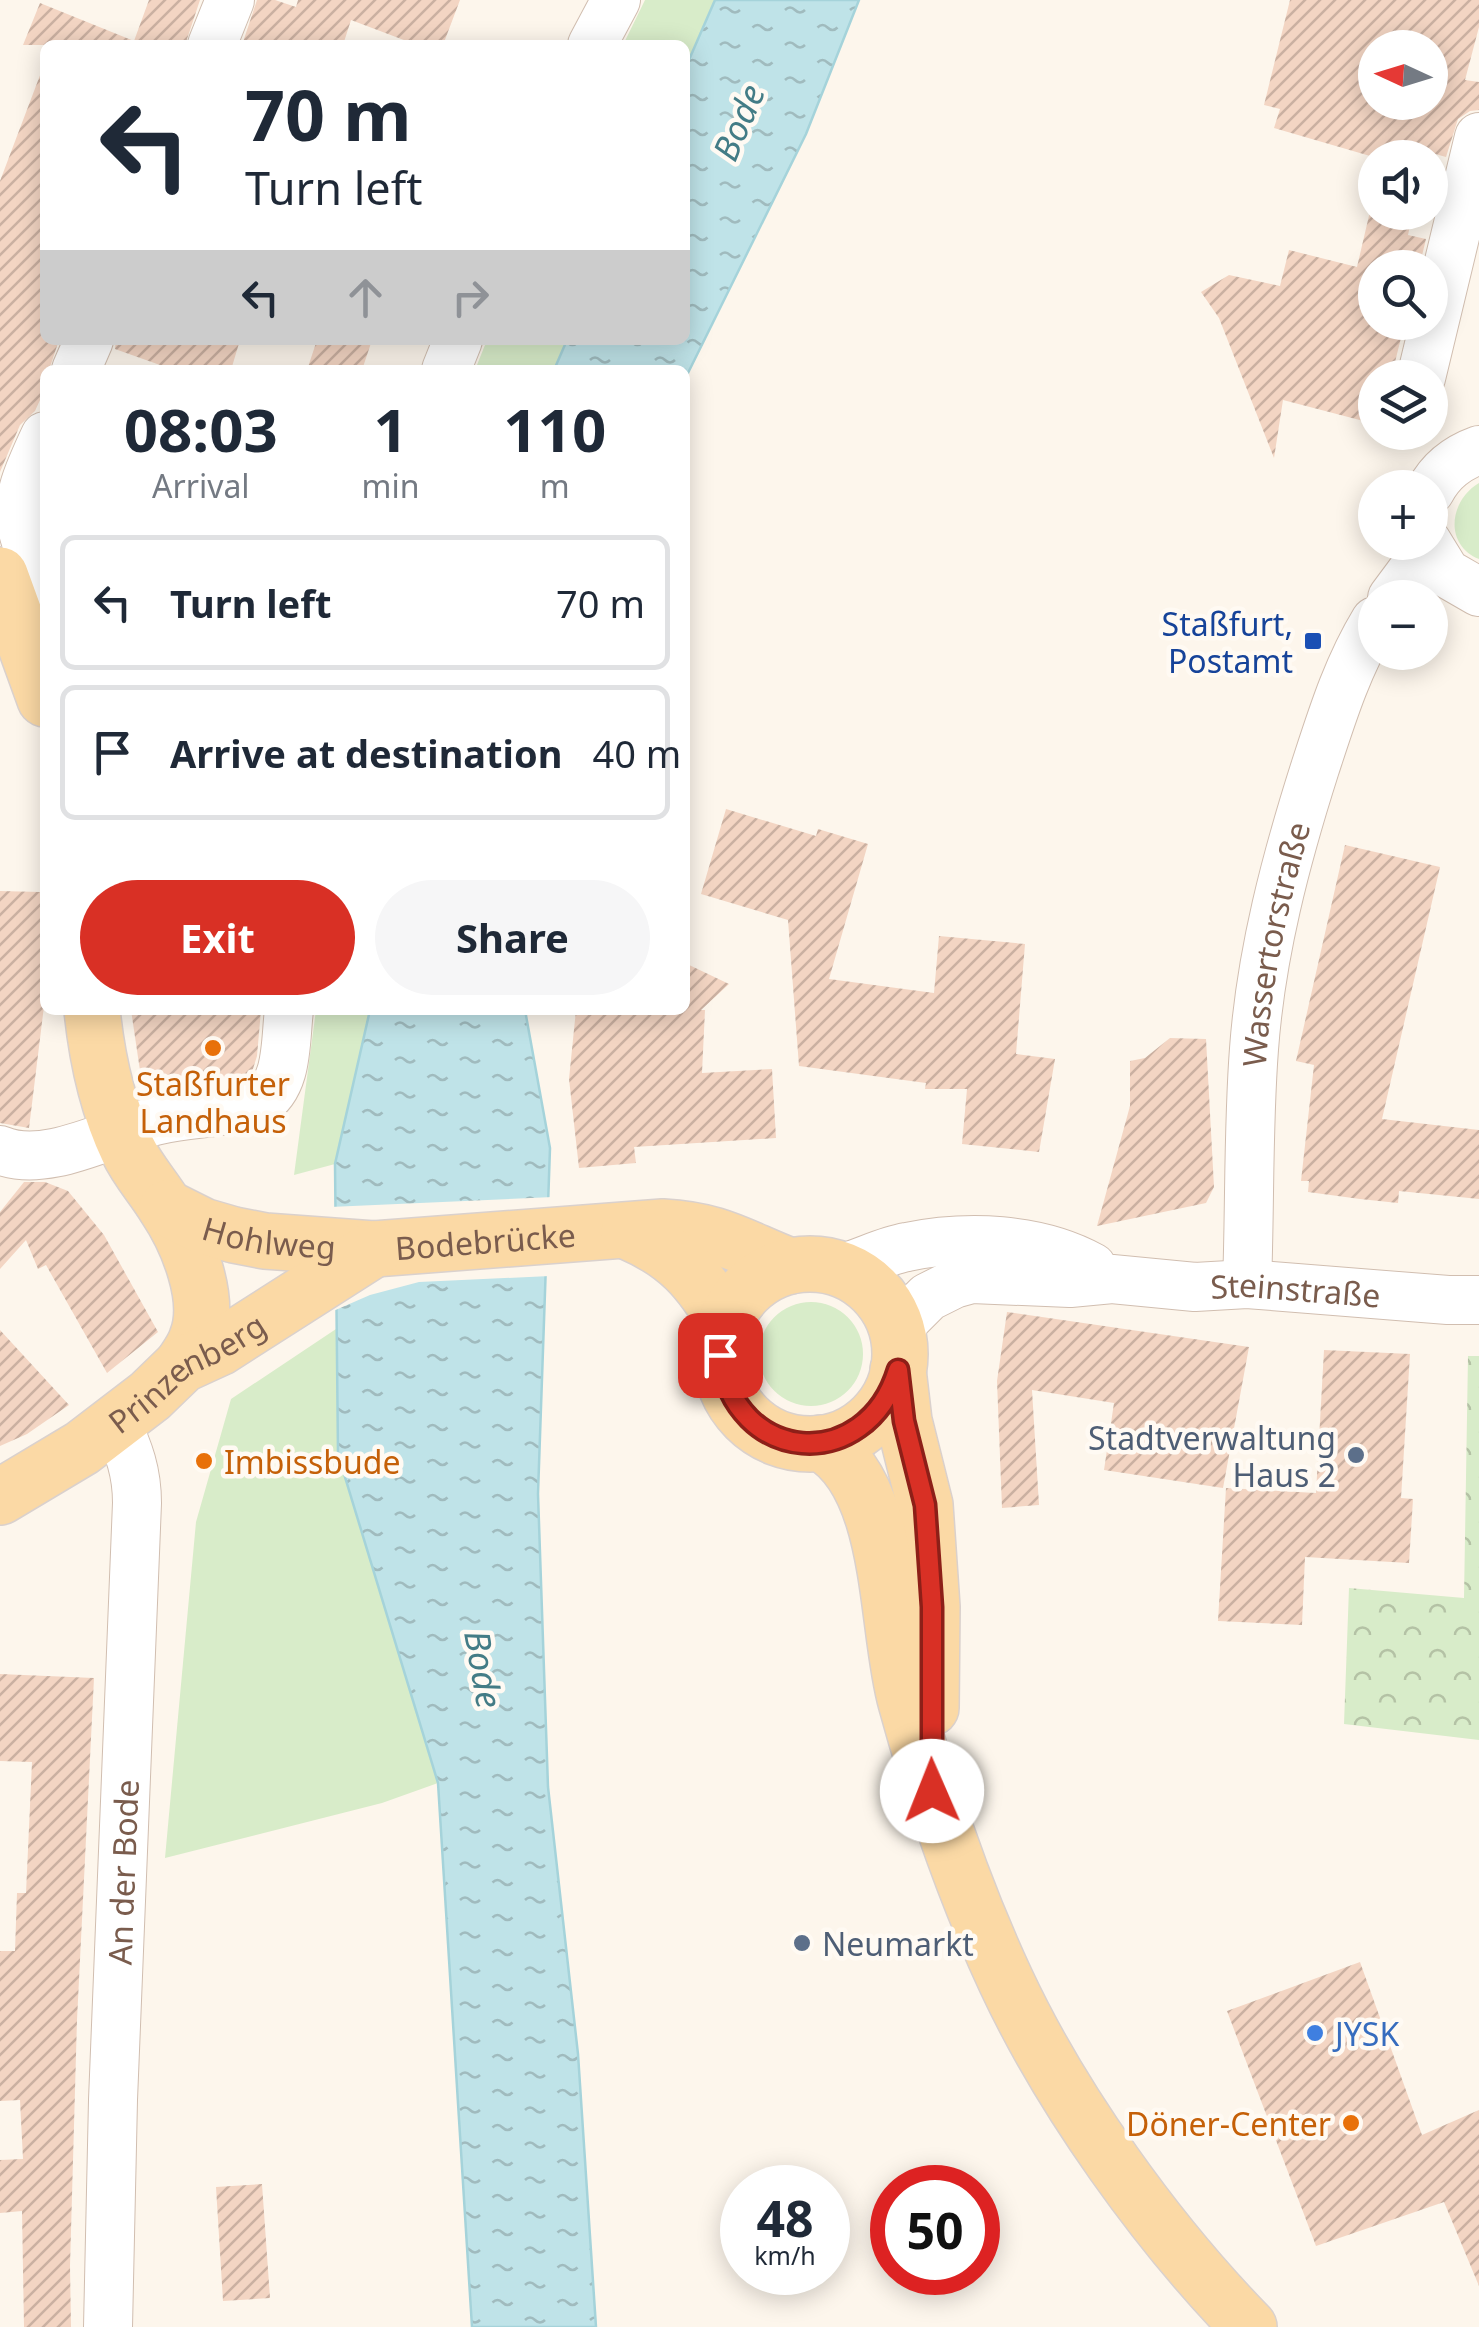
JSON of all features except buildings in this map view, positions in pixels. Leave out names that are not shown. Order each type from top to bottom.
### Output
[{"type":"main road","points":[[0,575],[40,685]]},
{"type":"main road","name":"Hohlweg","points":[[93,1015],[102,1078],[121,1134],[150,1187],[167,1208],[202,1300],[198,1338],[182,1365]]},
{"type":"main road","name":"Hohlweg","points":[[167,1208],[203,1226],[265,1241],[298,1268],[374,1250]]},
{"type":"main road","points":[[614,1233],[694,1228],[735,1240],[866,1283],[892,1316],[904,1421],[925,1505],[932,1607],[932,1791]]},
{"type":"main road","points":[[614,1233],[658,1244],[677,1259],[706,1289],[726,1323]]},
{"type":"main road","name":"Bodebrücke","points":[[374,1250],[614,1233]]},
{"type":"main road","name":"Prinzenberg","points":[[0,1497],[53,1467],[116,1423],[182,1365],[267,1318],[298,1268]]},
{"type":"main road","points":[[815,1268],[771,1272],[740,1297],[726,1323],[720,1355],[723,1375],[727,1390],[744,1416],[776,1437],[798,1443],[822,1443],[858,1430],[874,1417],[892,1390],[898,1353]]},
{"type":"main road","points":[[822,1443],[837,1452],[870,1508],[880,1541],[904,1698],[954,1859],[1007,1984],[1110,2157],[1212,2290],[1249,2327]]},
{"type":"street","points":[[214,40],[230,0]]},
{"type":"street","points":[[595,40],[616,0]]},
{"type":"street","points":[[1425,360],[1479,137]]},
{"type":"street","points":[[40,448],[18,502],[21,525],[40,576]]},
{"type":"street","points":[[1437,560],[1446,573],[1479,592]]},
{"type":"street","name":"Wassertorstraße","points":[[1246,1284],[1254,1049],[1262,985],[1278,901],[1304,803],[1344,679],[1358,652]]},
{"type":"street","points":[[4,1160],[46,1153],[166,1119],[242,1108],[272,1095],[280,1078],[288,1015]]},
{"type":"street","name":"Steinstraße","points":[[815,1268],[904,1247],[980,1239],[1073,1257],[1112,1279]]},
{"type":"street","name":"Steinstraße","points":[[898,1353],[906,1319],[928,1297],[954,1284],[996,1278],[1070,1282],[1112,1279],[1195,1287],[1246,1284],[1479,1300]]},
{"type":"street","name":"An der Bode","points":[[108,2327],[112,2100],[137,1503],[132,1454],[116,1423]]},
{"type":"green space","points":[[645,0],[715,0],[690,58],[690,40],[625,40]]},
{"type":"green space","points":[[485,345],[565,345],[556,365],[477,365]]},
{"type":"green space","points":[[1479,483],[1479,559],[1460,543],[1455,522],[1462,500]]},
{"type":"green space","points":[[315,1015],[369,1015],[335,1164],[294,1175]]},
{"type":"green space","points":[[811,1302],[831,1306],[848,1317],[859,1334],[863,1354],[859,1374],[848,1391],[831,1402],[811,1406],[791,1402],[774,1391],[763,1374],[759,1354],[763,1334],[774,1317],[791,1306]]},
{"type":"green space","points":[[336,1329],[338,1454],[438,1783],[382,1803],[165,1858],[196,1522],[231,1399]]},
{"type":"green space","points":[[1468,1356],[1479,1356],[1479,1740],[1344,1724],[1349,1588],[1464,1598]]},
{"type":"water","name":"Bode","points":[[715,0],[859,0],[806,134],[690,369],[690,365],[556,365],[565,345],[690,345],[690,58]]},
{"type":"water","name":"Bode","points":[[369,1015],[526,1015],[550,1148],[538,1494],[548,1787],[578,2054],[596,2327],[472,2327],[438,1783],[338,1454],[335,1164]]},
{"type":"pier","points":[[553,1197],[550,1276],[419,1282],[370,1295],[331,1312],[330,1207]]},
{"type":"place","name":"Staßfurt, Postamt","points":[[1313,641]]},
{"type":"place","name":"Staßfurter Landhaus","points":[[213,1048]]},
{"type":"place","name":"Stadtverwaltung Haus 2","points":[[1356,1455]]},
{"type":"place","name":"Imbissbude","points":[[204,1461]]},
{"type":"place","name":"Neumarkt","points":[[802,1943]]},
{"type":"place","name":"JYSK","points":[[1315,2033]]},
{"type":"place","name":"Döner-Center","points":[[1351,2123]]},
{"type":"route","points":[[720,1355],[727,1390],[744,1416],[776,1437],[798,1443],[822,1443],[858,1430],[885,1404],[898,1370],[904,1421],[925,1505],[932,1607],[932,1791]]}]
